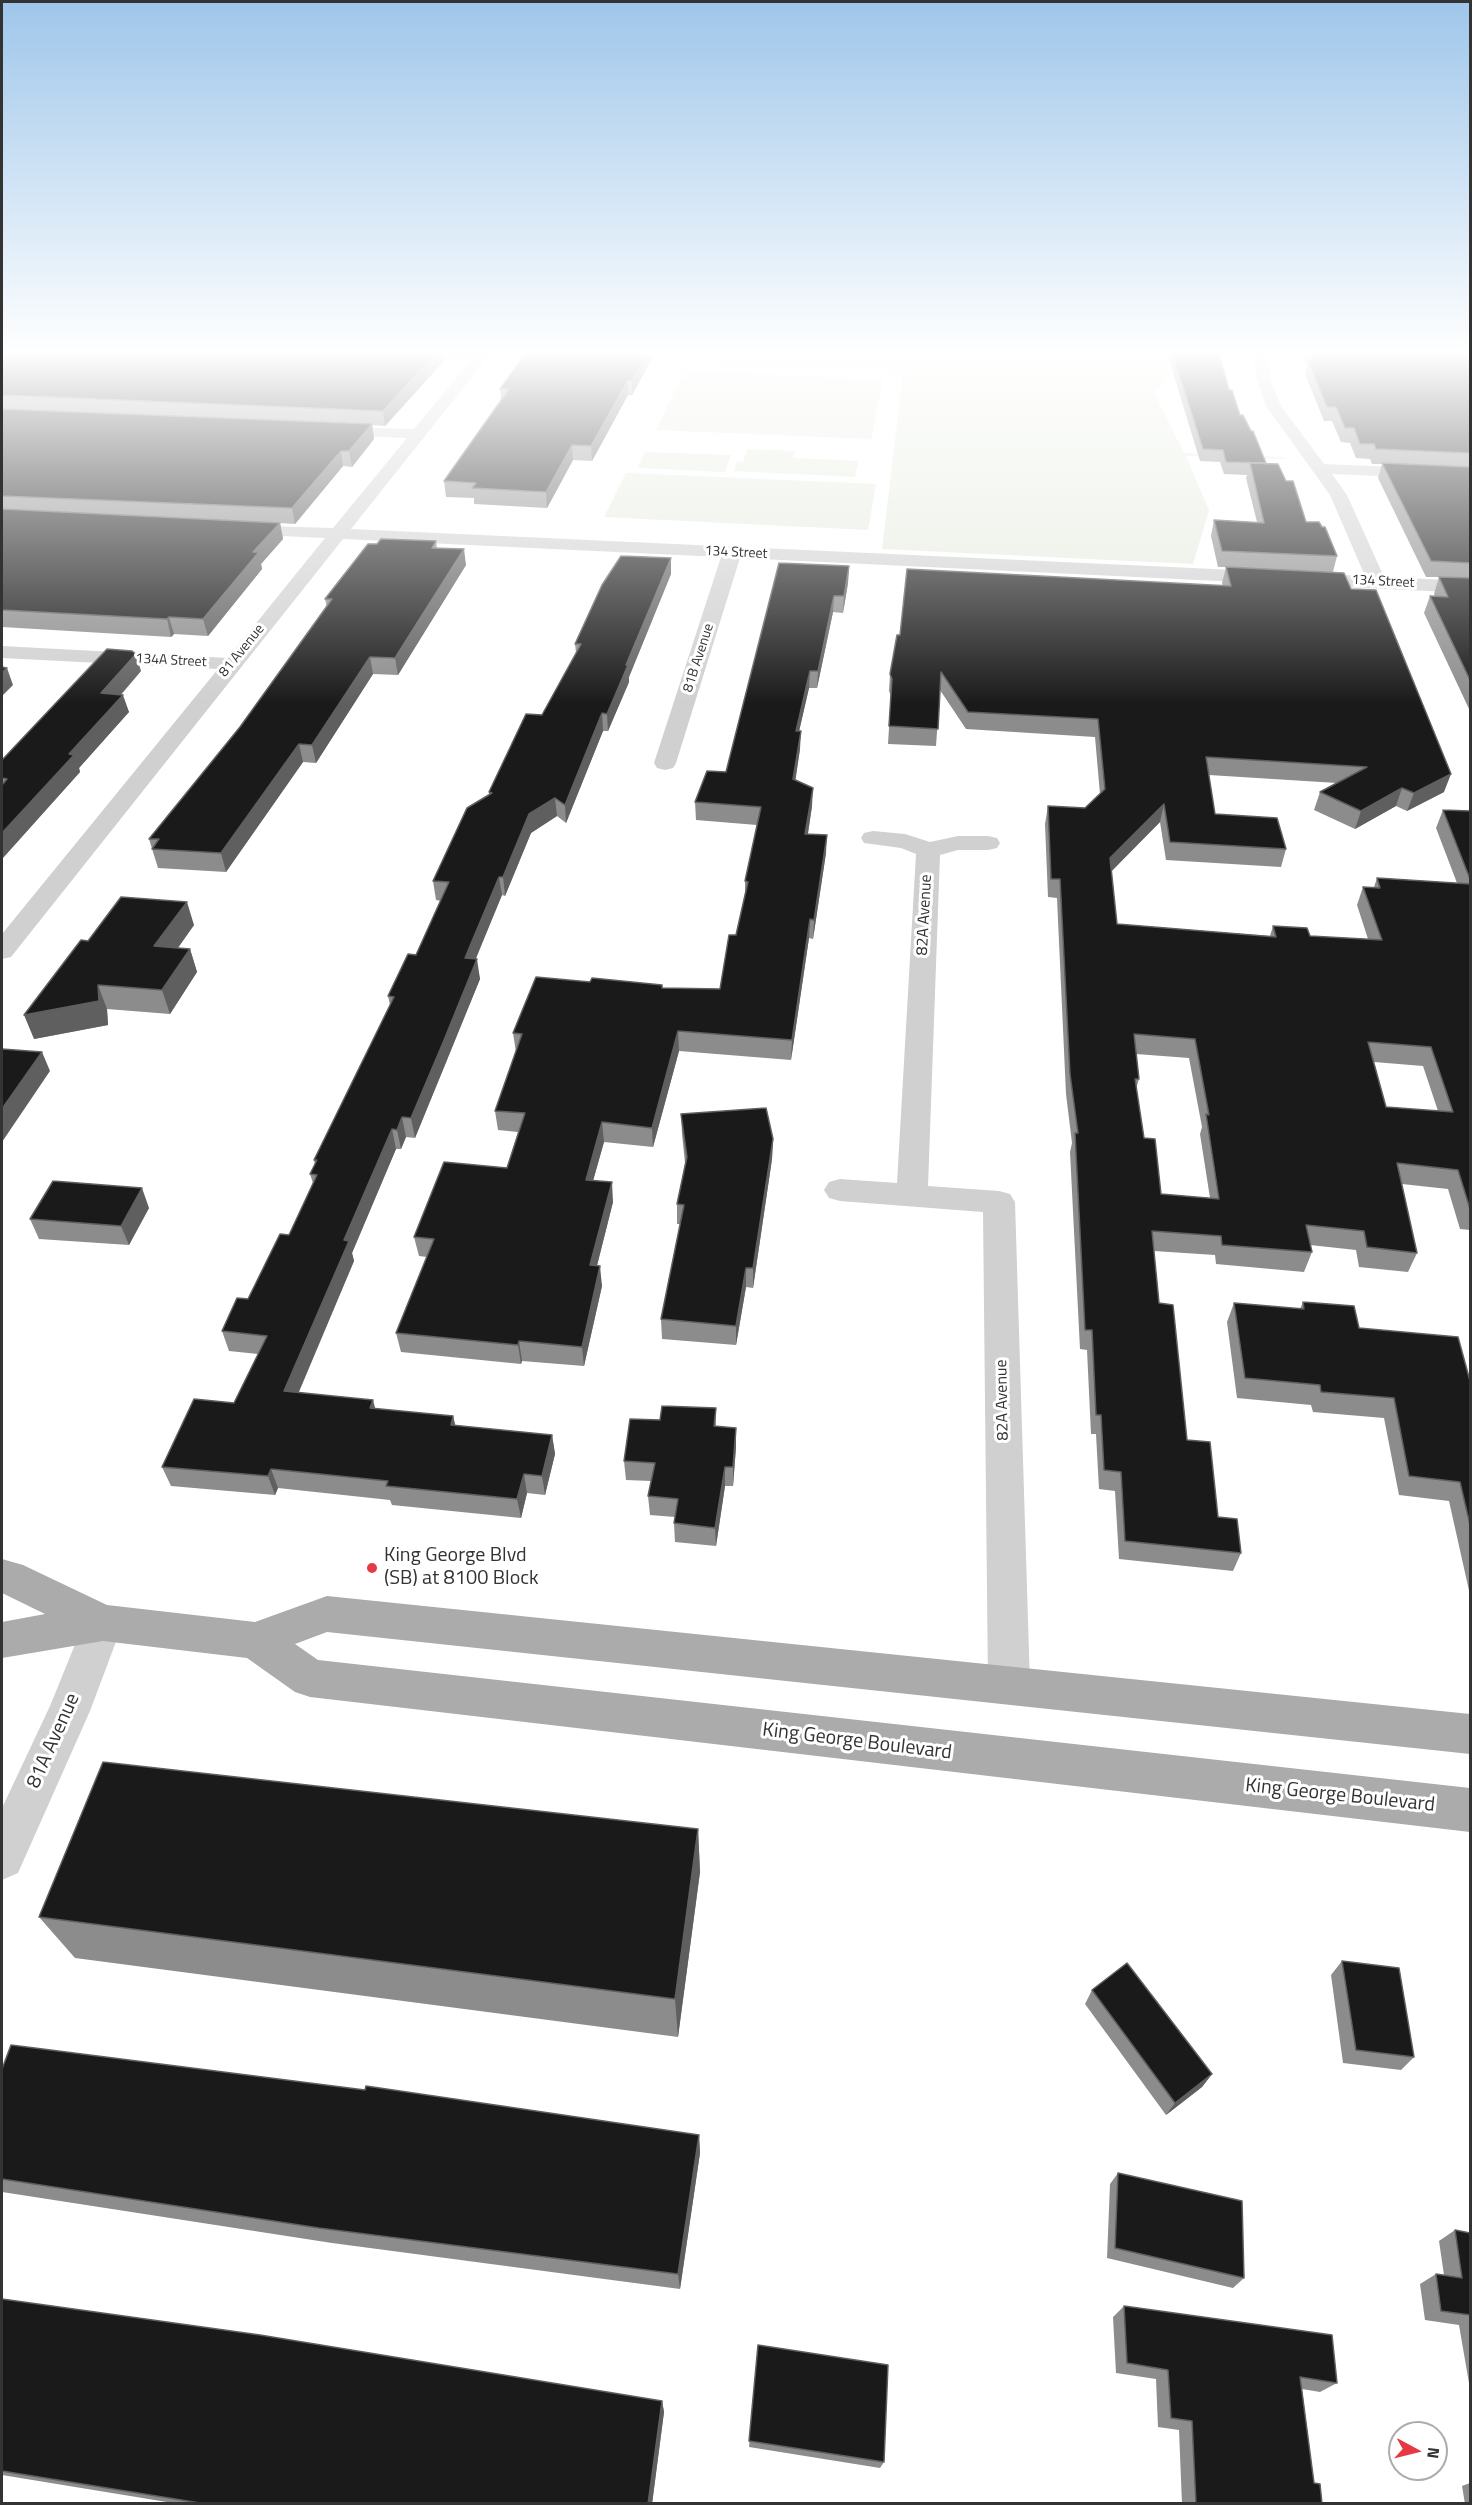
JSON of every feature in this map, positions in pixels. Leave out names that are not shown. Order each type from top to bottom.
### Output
[{"type":"main road","name":"King George Boulevard","points":[[2,1576],[9,1577],[103,1623]]},
{"type":"main road","name":"King George Boulevard","points":[[2,1640],[103,1623],[255,1640],[327,1614],[1470,1734]]},
{"type":"main road","name":"King George Boulevard","points":[[255,1640],[310,1678],[1470,1810]]},
{"type":"street","name":"81 Avenue","points":[[2,951],[390,470]]},
{"type":"street","points":[[1322,470],[1346,508],[1377,582]]},
{"type":"street","points":[[1343,470],[1470,475]]},
{"type":"street","name":"134 Street","points":[[225,529],[1470,587]]},
{"type":"street","name":"81B Avenue","points":[[665,763],[732,553]]},
{"type":"street","name":"134A Street","points":[[2,651],[232,664]]},
{"type":"street","name":"82A Avenue","points":[[873,838],[905,841],[928,850],[958,843],[988,843]]},
{"type":"street","name":"82A Avenue","points":[[912,1195],[928,850]]},
{"type":"street","points":[[2,914],[30,916]]},
{"type":"street","name":"82A Avenue","points":[[840,1190],[999,1202],[1009,1685]]},
{"type":"street","name":"81A Avenue","points":[[2,1857],[69,1711],[103,1623]]},
{"type":"shaded area","points":[[679,470],[726,470],[725,472]]},
{"type":"shaded area","points":[[734,470],[856,470],[855,477]]},
{"type":"shaded area","points":[[891,470],[1192,470],[1209,510],[1193,564],[882,549]]},
{"type":"shaded area","points":[[626,473],[876,484],[868,530],[604,517]]},
{"type":"building","points":[[2,470],[325,470],[292,508],[2,496]]},
{"type":"building","points":[[452,470],[558,470],[546,492],[472,488],[476,483],[444,481]]},
{"type":"building","points":[[1252,470],[1281,470],[1286,481],[1293,481],[1306,522],[1319,522],[1322,527],[1325,527],[1337,556],[1222,551],[1214,520],[1264,523]]},
{"type":"building","points":[[1385,470],[1470,470],[1470,563],[1431,561]]},
{"type":"building","points":[[2,509],[280,523],[253,552],[259,552],[203,619],[169,617],[167,619],[2,610]]},
{"type":"building","points":[[381,539],[436,541],[432,548],[464,549],[395,658],[370,657],[312,745],[299,744],[221,853],[152,849],[159,839],[149,839],[240,727],[332,599],[325,599],[368,544],[377,544]]},
{"type":"building","points":[[621,556],[671,558],[607,714],[602,713],[565,805],[555,798],[529,814],[503,877],[499,877],[465,958],[477,959],[442,1045],[411,1118],[402,1117],[397,1130],[392,1129],[344,1240],[349,1241],[284,1391],[373,1400],[370,1408],[453,1416],[451,1425],[552,1435],[542,1476],[524,1474],[517,1499],[386,1486],[388,1481],[271,1469],[268,1476],[162,1467],[194,1399],[234,1403],[267,1336],[222,1331],[237,1298],[248,1299],[280,1234],[289,1235],[317,1175],[310,1174],[317,1160],[314,1160],[394,997],[388,996],[408,954],[416,955],[449,882],[433,881],[467,808],[492,793],[489,792],[526,714],[542,715],[581,644],[575,644],[602,585]]},
{"type":"building","points":[[779,563],[849,566],[844,596],[834,596],[818,671],[810,671],[796,731],[801,731],[793,779],[813,788],[805,834],[827,835],[814,920],[810,919],[792,1040],[678,1031],[652,1128],[602,1122],[586,1180],[612,1182],[590,1265],[600,1266],[582,1347],[519,1341],[518,1345],[396,1333],[434,1239],[414,1237],[444,1162],[507,1168],[525,1113],[495,1111],[522,1034],[513,1033],[536,977],[590,982],[592,978],[662,985],[662,988],[720,989],[729,935],[736,935],[748,882],[745,881],[761,807],[695,802],[707,771],[726,772]]},
{"type":"building","points":[[1226,567],[1344,573],[1351,589],[1376,590],[1451,774],[1414,793],[1402,788],[1361,811],[1320,792],[1367,767],[1206,757],[1215,814],[1277,818],[1286,849],[1170,842],[1164,804],[1110,858],[1117,924],[1276,937],[1273,926],[1307,928],[1310,936],[1382,940],[1363,887],[1380,888],[1377,878],[1470,884],[1470,1209],[1458,1170],[1397,1163],[1417,1253],[1367,1247],[1364,1231],[1306,1225],[1312,1252],[1222,1245],[1221,1236],[1152,1231],[1159,1303],[1173,1305],[1187,1440],[1210,1442],[1218,1517],[1237,1519],[1241,1553],[1125,1541],[1121,1472],[1104,1470],[1101,1415],[1096,1415],[1092,1330],[1085,1330],[1075,1133],[1078,1133],[1070,1074],[1060,879],[1051,879],[1048,806],[1085,808],[1105,789],[1098,719],[968,712],[941,672],[938,729],[889,726],[892,679],[890,674],[897,635],[900,635],[907,569],[1231,586]],"holes":[[[1134,1034],[1195,1039],[1209,1115],[1206,1114],[1219,1199],[1161,1194],[1155,1139],[1144,1138],[1135,1079],[1139,1079]],[[1368,1042],[1431,1047],[1453,1112],[1386,1107]]]},
{"type":"building","points":[[1439,577],[1470,578],[1470,680],[1430,596],[1448,597]]},
{"type":"building","points":[[107,649],[132,651],[136,654],[101,693],[123,695],[69,754],[74,755],[2,833],[2,785],[7,779],[2,778],[2,760]]},
{"type":"building","points":[[1443,810],[1470,811],[1470,879]]},
{"type":"building","points":[[121,897],[187,902],[154,946],[190,949],[162,990],[98,985],[99,1001],[24,1015],[81,940],[88,941]]},
{"type":"building","points":[[2,1049],[42,1052],[2,1109]]},
{"type":"building","points":[[766,1108],[773,1139],[753,1268],[746,1268],[736,1326],[661,1319],[684,1205],[677,1204],[687,1157],[681,1114]]},
{"type":"building","points":[[53,1181],[142,1188],[121,1226],[30,1219]]},
{"type":"building","points":[[1303,1302],[1354,1306],[1359,1328],[1458,1337],[1470,1381],[1470,1525],[1460,1482],[1409,1476],[1394,1398],[1321,1392],[1320,1385],[1245,1378],[1234,1303],[1304,1309]]},
{"type":"building","points":[[662,1406],[716,1408],[714,1426],[736,1428],[733,1467],[725,1467],[715,1528],[674,1523],[678,1499],[648,1496],[655,1463],[624,1461],[630,1419],[660,1420]]},
{"type":"building","points":[[103,1762],[698,1829],[675,1999],[39,1917]]},
{"type":"building","points":[[1342,1961],[1399,1968],[1414,2057],[1356,2050]]},
{"type":"building","points":[[1127,1963],[1212,2074],[1175,2103],[1092,1990]]},
{"type":"building","points":[[11,2045],[365,2090],[366,2086],[699,2135],[678,2274],[319,2228],[2,2179],[2,2069]]},
{"type":"building","points":[[1118,2173],[1242,2201],[1244,2278],[1115,2248]]},
{"type":"building","points":[[1455,2230],[1470,2233],[1470,2315],[1441,2311],[1436,2274],[1462,2278]]},
{"type":"building","points":[[2,2299],[260,2335],[662,2401],[648,2504],[206,2504],[2,2471]]},
{"type":"building","points":[[1124,2306],[1332,2335],[1337,2383],[1300,2377],[1314,2483],[1320,2484],[1322,2504],[1196,2504],[1192,2421],[1171,2418],[1168,2370],[1127,2363]]},
{"type":"building","points":[[758,2345],[888,2365],[884,2462],[749,2441]]},
{"type":"place","name":"King George Blvd (SB) at 8100 Block","points":[[372,1568]]}]
